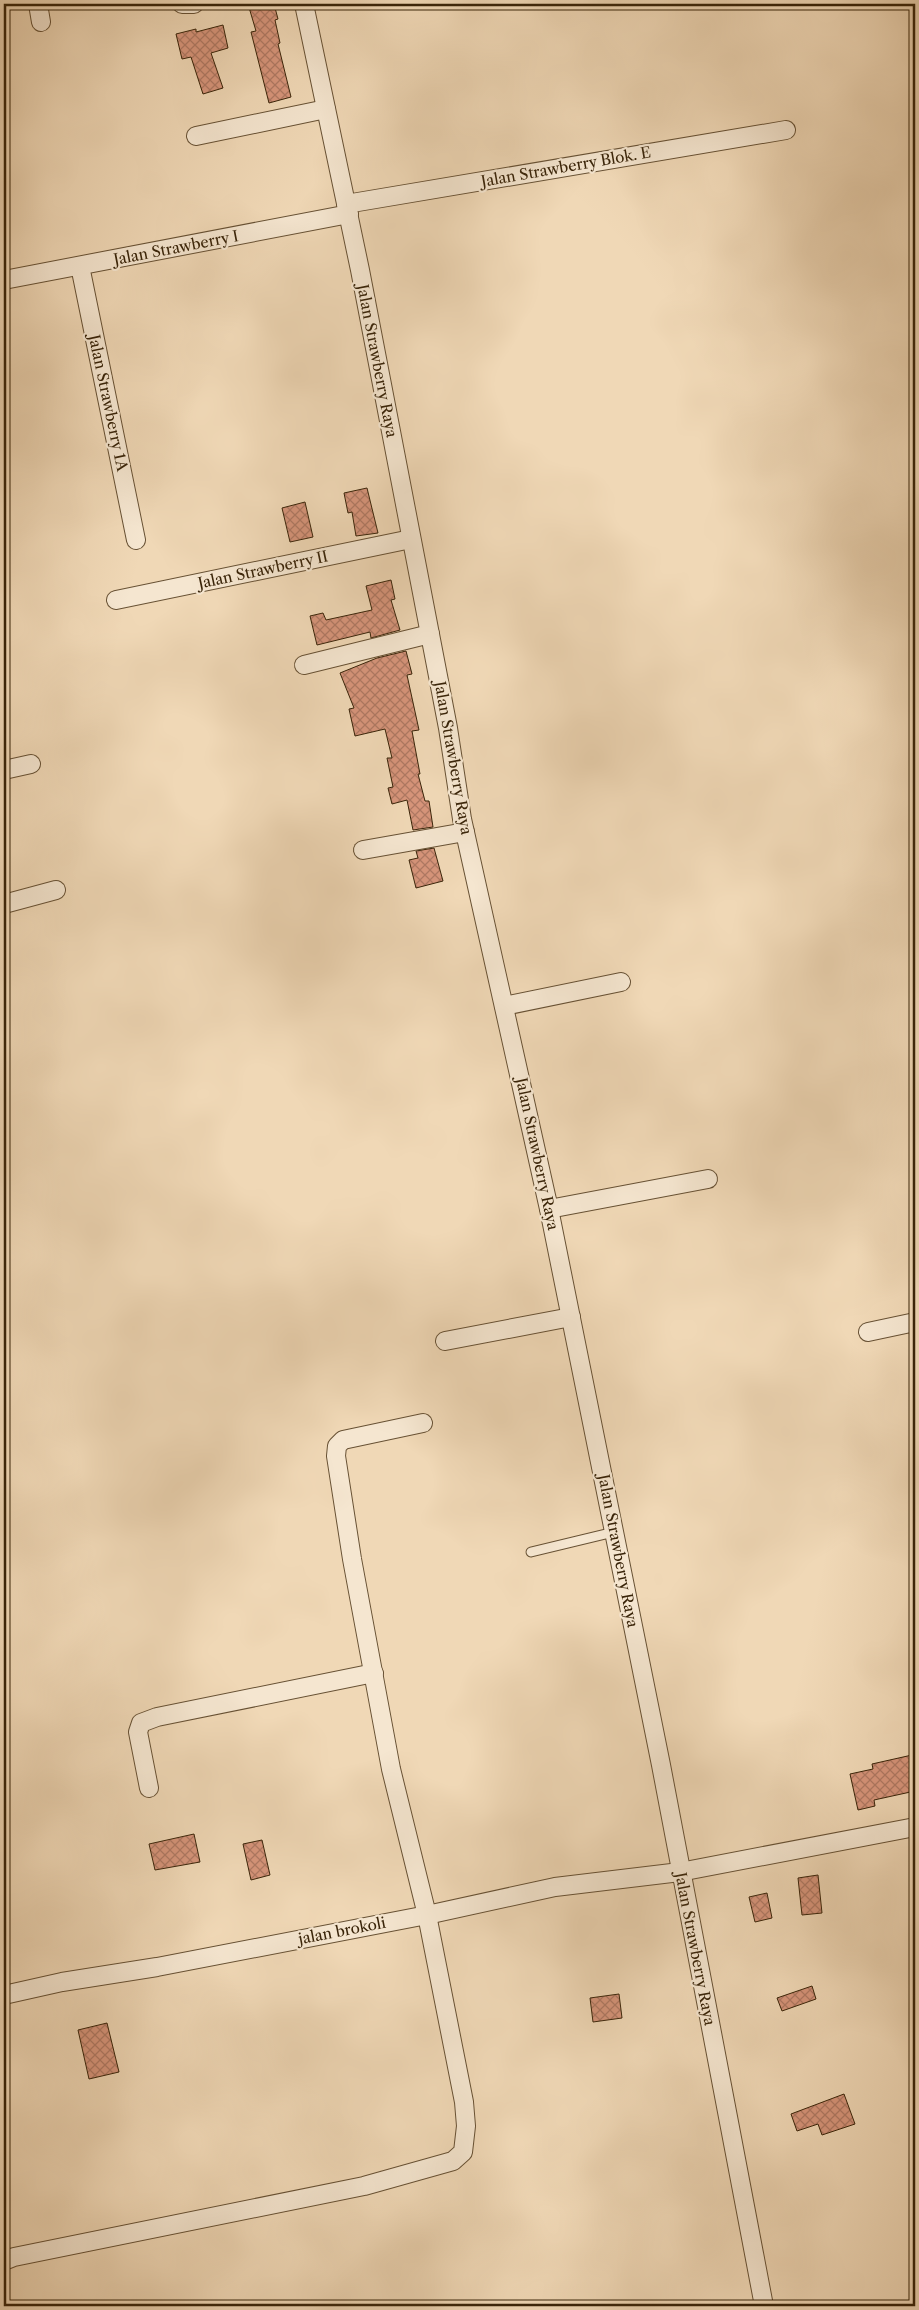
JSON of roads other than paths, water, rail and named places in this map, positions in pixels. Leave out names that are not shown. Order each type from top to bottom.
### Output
[{"type":"street","points":[[38,4],[41,22]]},
{"type":"street","points":[[182,4],[194,4]]},
{"type":"street","name":"Jalan Strawberry Raya","points":[[304,4],[348,209],[466,832],[549,1209],[614,1532],[764,2306]]},
{"type":"street","points":[[196,136],[326,109]]},
{"type":"street","name":"Jalan Strawberry Blok. E","points":[[348,209],[786,130]]},
{"type":"street","name":"Jalan Strawberry I","points":[[4,280],[80,266],[348,209]]},
{"type":"street","name":"Jalan Strawberry 1A","points":[[80,266],[136,540]]},
{"type":"street","name":"Jalan Strawberry II","points":[[116,600],[411,539]]},
{"type":"street","points":[[304,665],[430,634]]},
{"type":"street","points":[[4,770],[31,764]]},
{"type":"street","points":[[363,850],[466,832]]},
{"type":"street","points":[[4,904],[56,890]]},
{"type":"street","points":[[504,1006],[621,982]]},
{"type":"street","points":[[549,1209],[708,1179]]},
{"type":"street","points":[[445,1340],[571,1317]]},
{"type":"street","points":[[868,1332],[915,1322]]},
{"type":"street","points":[[4,2261],[14,2257],[105,2237],[364,2186],[452,2161],[462,2152],[465,2143],[465,2110],[427,1915],[391,1769],[352,1559],[336,1456],[337,1446],[343,1440],[423,1422]]},
{"type":"street","points":[[148,1788],[138,1732],[141,1723],[157,1717],[374,1672]]},
{"type":"street","name":"jalan brokoli","points":[[4,1995],[62,1982],[157,1967],[427,1915],[555,1887],[680,1872],[915,1827]]},
{"type":"lane","points":[[531,1552],[614,1532]]}]
